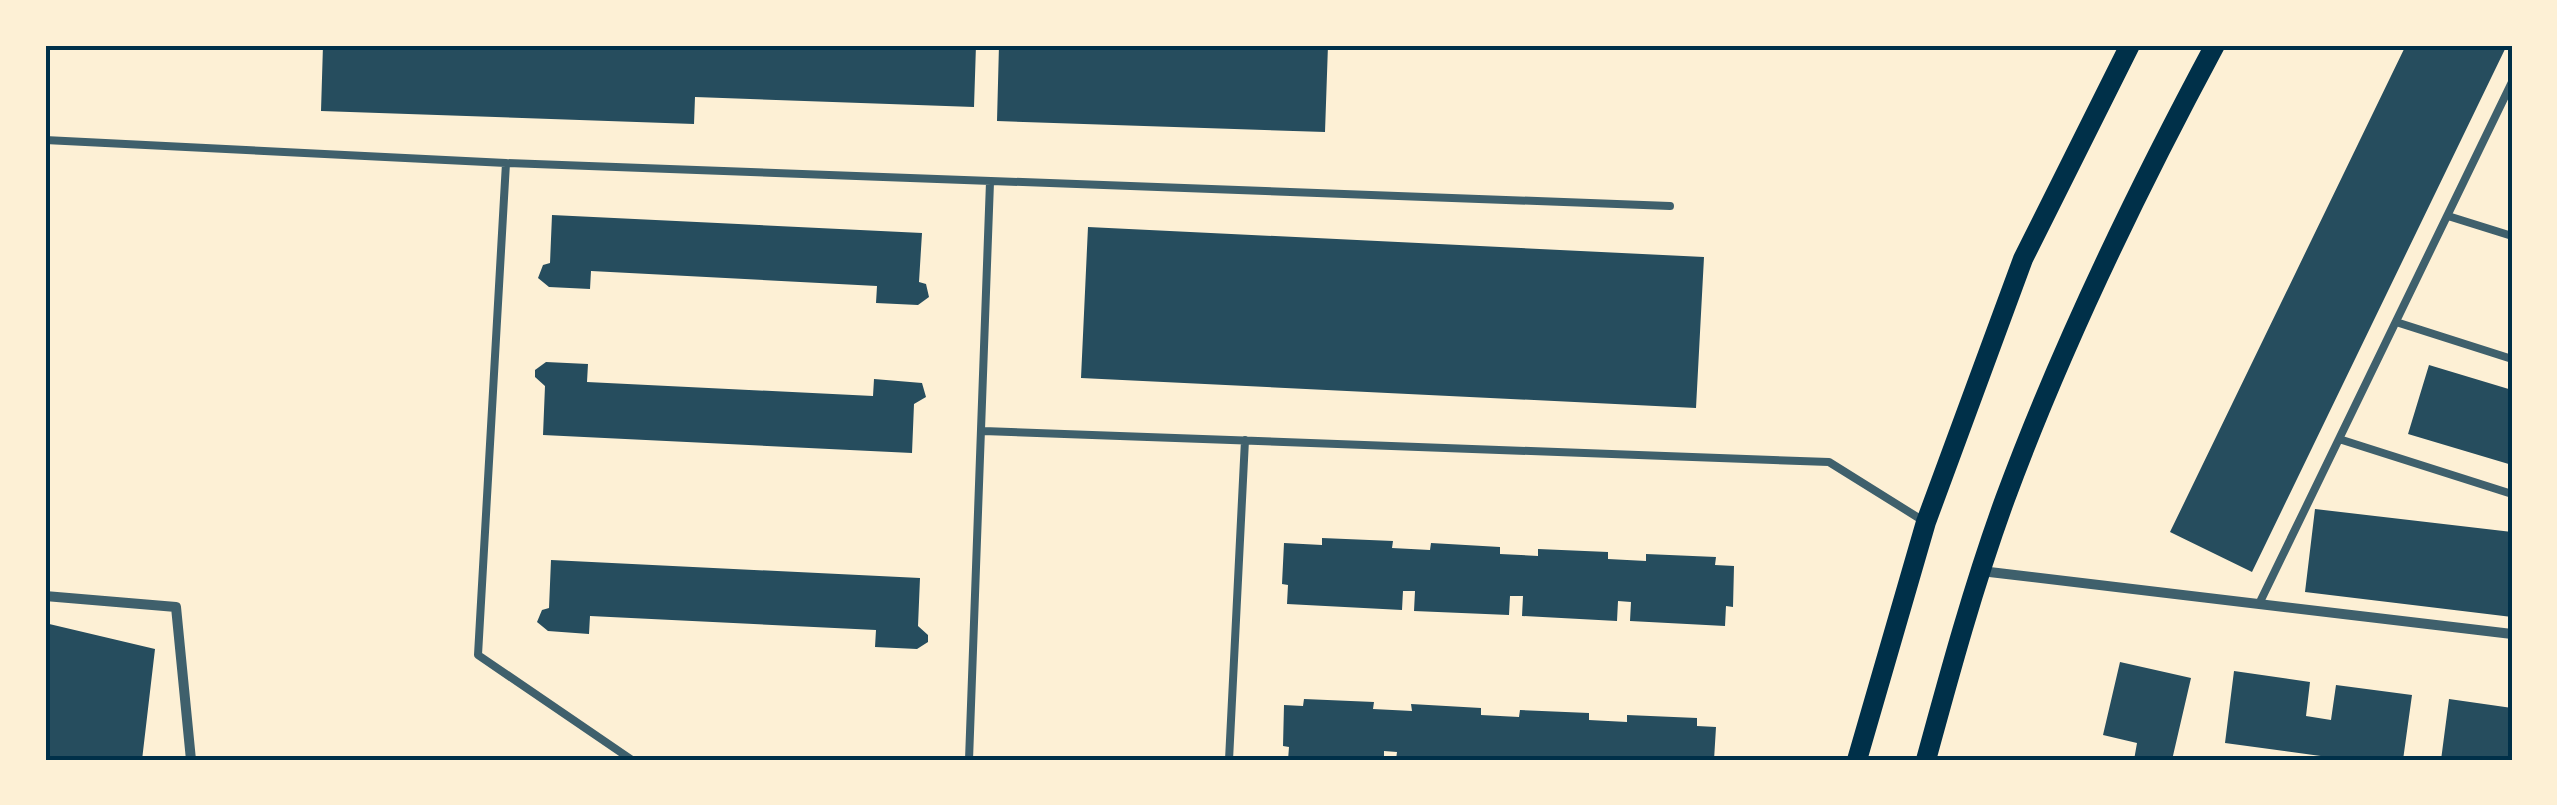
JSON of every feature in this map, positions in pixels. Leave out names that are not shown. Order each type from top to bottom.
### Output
[{"type":"main road","points":[[1857,760],[1926,522],[2022,259],[2130,45]]},
{"type":"main road","points":[[1926,760],[2005,500],[2066,347],[2136,195],[2215,45]]},
{"type":"street","points":[[1981,571],[2512,634]]},
{"type":"street","points":[[45,596],[176,607],[191,760]]},
{"type":"lane","points":[[2259,604],[2512,82]]},
{"type":"lane","points":[[2499,110],[2512,114]]},
{"type":"lane","points":[[45,140],[506,163],[1670,206]]},
{"type":"lane","points":[[506,163],[478,655],[632,760]]},
{"type":"lane","points":[[969,760],[990,182]]},
{"type":"lane","points":[[2448,216],[2512,236]]},
{"type":"lane","points":[[2396,322],[2512,358]]},
{"type":"lane","points":[[983,431],[1829,462],[1926,522]]},
{"type":"lane","points":[[2339,439],[2512,494]]},
{"type":"lane","points":[[1229,760],[1245,440]]},
{"type":"building","points":[[323,45],[976,45],[974,107],[695,97],[694,124],[321,111]]},
{"type":"building","points":[[999,45],[1328,45],[1325,132],[997,121]]},
{"type":"building","points":[[2406,45],[2507,45],[2252,572],[2170,532]]},
{"type":"building","points":[[552,215],[922,233],[919,282],[926,284],[929,297],[918,305],[876,303],[877,286],[591,271],[590,289],[549,287],[538,278],[543,265],[550,263]]},
{"type":"building","points":[[1088,227],[1704,257],[1696,408],[1081,378]]},
{"type":"building","points":[[546,362],[588,364],[587,382],[873,396],[874,379],[922,383],[926,397],[914,404],[912,453],[543,435],[545,386],[535,377],[535,370]]},
{"type":"building","points":[[2429,365],[2512,390],[2512,465],[2408,434]]},
{"type":"building","points":[[2315,509],[2512,532],[2512,617],[2305,592]]},
{"type":"building","points":[[1322,538],[1393,541],[1392,548],[1430,550],[1431,543],[1500,547],[1500,554],[1538,556],[1538,549],[1608,552],[1608,559],[1646,561],[1646,554],[1716,557],[1715,565],[1734,566],[1733,607],[1726,606],[1725,626],[1630,621],[1631,602],[1618,601],[1617,621],[1522,616],[1523,596],[1510,596],[1509,615],[1414,611],[1415,591],[1403,591],[1402,610],[1287,604],[1288,585],[1282,584],[1284,543],[1322,545]]},
{"type":"building","points":[[551,560],[920,578],[918,626],[928,635],[928,642],[917,649],[875,647],[876,630],[590,616],[589,634],[548,631],[537,622],[542,610],[549,608]]},
{"type":"building","points":[[45,623],[155,649],[142,760],[45,760]]},
{"type":"building","points":[[2120,662],[2191,678],[2172,760],[2134,760],[2137,743],[2103,735]]},
{"type":"building","points":[[2234,671],[2310,682],[2306,716],[2331,720],[2336,685],[2412,695],[2403,760],[2350,760],[2225,743]]},
{"type":"building","points":[[1304,699],[1374,702],[1373,709],[1412,711],[1411,704],[1481,708],[1481,715],[1519,717],[1520,710],[1589,713],[1589,720],[1627,722],[1627,715],[1697,718],[1697,726],[1716,727],[1714,760],[1396,760],[1397,752],[1384,751],[1384,760],[1288,760],[1289,747],[1283,746],[1284,705],[1303,706]]},
{"type":"building","points":[[2449,699],[2512,708],[2512,760],[2441,760]]}]
